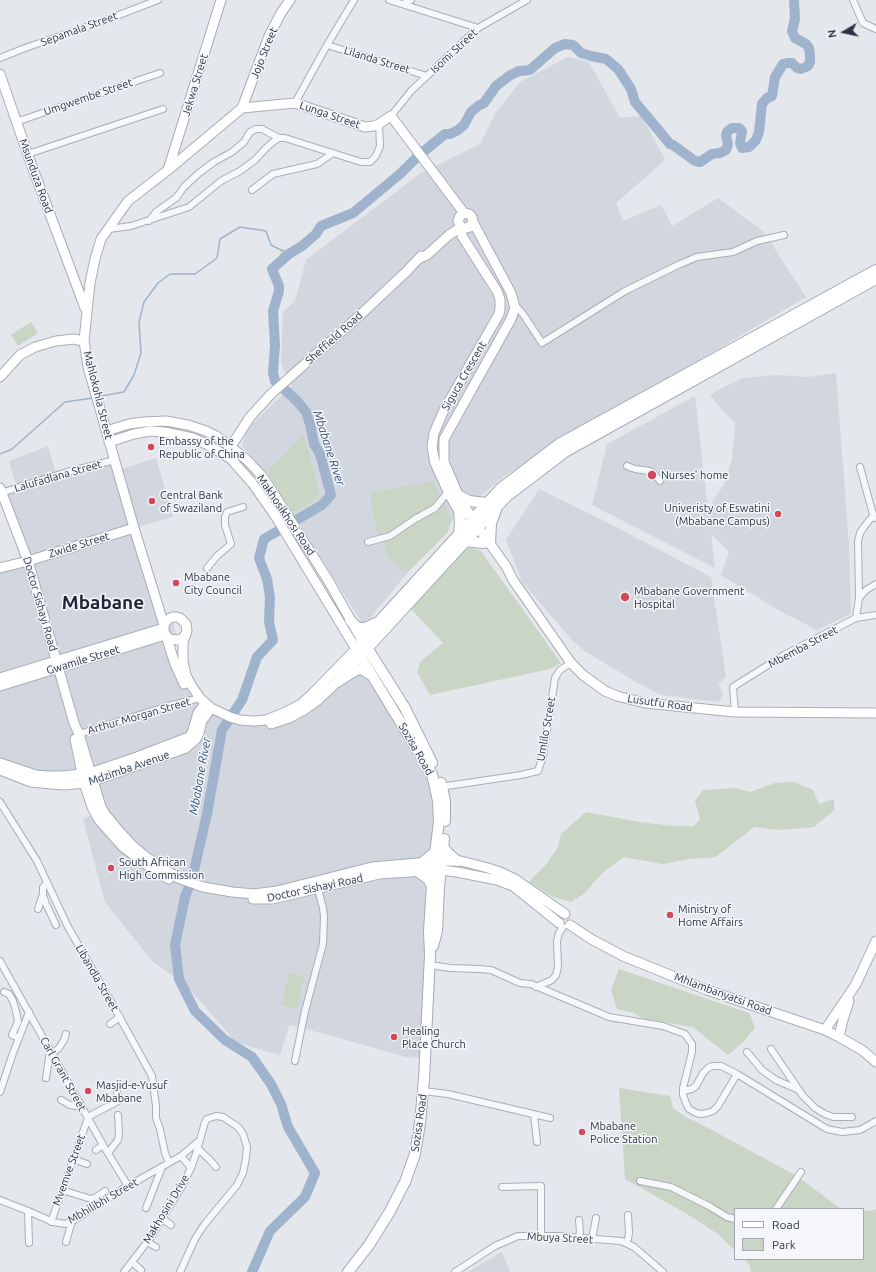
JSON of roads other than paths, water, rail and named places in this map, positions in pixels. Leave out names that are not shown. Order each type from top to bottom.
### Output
[{"type":"main road","points":[[473,526],[487,503],[500,489],[559,444],[876,270]]},
{"type":"main road","points":[[361,649],[382,632],[473,526],[498,506],[506,496],[565,452],[876,279]]},
{"type":"main road","points":[[458,495],[469,501],[487,503]]},
{"type":"main road","points":[[462,538],[487,544],[498,506]]},
{"type":"main road","points":[[459,511],[462,538]]},
{"type":"main road","points":[[361,649],[380,621],[462,538]]},
{"type":"main road","points":[[350,620],[357,627],[365,628],[380,621]]},
{"type":"main road","points":[[376,663],[375,650],[382,632]]},
{"type":"main road","name":"Sozisa Road","points":[[361,649],[376,663],[405,708],[440,778],[439,787]]},
{"type":"main road","name":"Sozisa Road","points":[[348,1272],[369,1245],[389,1213],[405,1182],[415,1154],[423,1091],[428,1020],[430,960],[437,930],[436,884],[440,862],[445,801],[432,774],[374,678],[361,649]]},
{"type":"main road","points":[[337,682],[350,673],[362,669],[374,678]]},
{"type":"main road","points":[[417,871],[436,884],[440,862],[448,853],[457,861]]},
{"type":"main road","points":[[423,862],[440,862]]},
{"type":"street","name":"Sepamala Street","points":[[0,58],[158,0]]},
{"type":"street","name":"Jekwa Street","points":[[168,170],[221,0]]},
{"type":"street","name":"Jojo Street","points":[[242,108],[269,36],[281,13],[290,0]]},
{"type":"street","points":[[295,103],[354,0]]},
{"type":"street","points":[[389,0],[478,28]]},
{"type":"street","points":[[403,4],[411,0]]},
{"type":"street","name":"Isomi Street","points":[[391,116],[411,91],[478,28],[527,0]]},
{"type":"street","points":[[853,0],[863,23],[876,29]]},
{"type":"street","name":"Lilanda Street","points":[[327,45],[427,76]]},
{"type":"street","name":"Umgwembe Street","points":[[16,122],[160,73]]},
{"type":"street","name":"Msunduza Road","points":[[0,74],[16,122],[86,311]]},
{"type":"street","name":"Lunga Street","points":[[242,108],[295,103],[365,127],[379,124]]},
{"type":"street","name":"Mahlokohla Street","points":[[204,705],[185,686],[175,664],[98,405],[85,353],[84,341],[90,283],[101,239],[128,201],[168,170],[242,108]]},
{"type":"street","points":[[28,154],[163,109]]},
{"type":"street","points":[[149,221],[156,212],[176,198],[184,187],[199,173],[214,162],[232,152],[244,142],[250,132],[256,129],[262,129],[279,138],[285,138],[361,162],[370,162],[376,156],[380,146],[379,124],[391,116],[464,213],[469,214],[472,217],[473,222],[511,293],[514,304],[523,314],[542,343],[625,291],[678,264],[697,257],[733,252],[757,241],[784,235]]},
{"type":"street","points":[[109,229],[131,226],[189,207],[221,181],[240,171],[279,138]]},
{"type":"street","points":[[252,190],[273,174],[316,164],[333,153]]},
{"type":"street","points":[[464,213],[460,216],[459,224],[462,236],[497,291],[501,304],[514,304]]},
{"type":"street","points":[[459,224],[465,228],[470,227],[473,222]]},
{"type":"street","points":[[418,259],[428,255],[459,224]]},
{"type":"street","points":[[418,259],[425,250],[459,224]]},
{"type":"street","points":[[449,234],[458,236],[465,240]]},
{"type":"street","name":"Sheffield Road","points":[[222,453],[250,417],[271,394],[358,317],[418,259]]},
{"type":"street","points":[[74,276],[78,281],[90,283]]},
{"type":"street","name":"Siguca Crescent","points":[[473,526],[459,511],[448,492],[435,463],[432,447],[434,433],[444,410],[499,314],[501,304]]},
{"type":"street","name":"Siguca Crescent","points":[[473,526],[444,462],[444,439],[511,319],[515,308],[514,304]]},
{"type":"street","points":[[0,377],[20,355],[35,347],[62,340],[73,339],[84,341]]},
{"type":"street","name":"Makhosikhosi Road","points":[[106,431],[129,424],[144,422],[166,421],[188,425],[216,436],[247,460],[262,476],[328,580],[350,620],[361,649]]},
{"type":"street","name":"Makhosikhosi Road","points":[[109,442],[134,434],[150,431],[164,432],[193,438],[231,459],[250,479],[361,649]]},
{"type":"street","name":"Lalufadlana Street","points":[[1,490],[115,460]]},
{"type":"street","points":[[627,466],[635,469],[650,471],[660,481]]},
{"type":"street","points":[[856,618],[859,598],[858,541],[860,533],[864,527],[871,518],[875,517],[860,467]]},
{"type":"street","name":"Doctor Sishayi Road","points":[[1,490],[28,561],[74,724],[79,734],[88,778]]},
{"type":"street","points":[[368,542],[390,536],[403,528],[415,519],[435,508],[448,492]]},
{"type":"street","points":[[207,568],[217,556],[231,544],[225,525],[225,517],[227,512],[243,507]]},
{"type":"street","name":"Lusutfu Road","points":[[473,526],[506,566],[513,580],[571,663],[582,675],[605,691],[617,696],[645,703],[735,712],[876,714]]},
{"type":"street","name":"Zwide Street","points":[[0,568],[28,561],[134,528]]},
{"type":"street","points":[[859,598],[866,590],[876,584]]},
{"type":"street","name":"Mahlokohla Street","points":[[155,596],[163,610],[177,617]]},
{"type":"street","name":"Mbemba Street","points":[[735,712],[733,687],[784,655],[856,618],[876,615]]},
{"type":"street","points":[[185,635],[182,638],[173,640],[165,631],[169,619],[177,617],[186,624],[187,628],[185,635],[183,642],[182,661],[186,675],[191,684],[204,705],[231,722],[266,720],[301,704],[361,649]]},
{"type":"street","name":"Gwamile Street","points":[[0,678],[57,664],[165,631]]},
{"type":"street","points":[[237,722],[248,726],[263,726],[289,718],[304,710],[318,700],[337,682],[361,649]]},
{"type":"street","name":"Umlilo Street","points":[[439,787],[521,775],[538,771],[542,756],[555,678],[560,670],[571,663]]},
{"type":"street","name":"Gwamile Street","points":[[0,686],[57,664]]},
{"type":"street","name":"Arthur Morgan Street","points":[[79,734],[161,708],[204,705]]},
{"type":"street","name":"Mdzimba Avenue","points":[[0,770],[31,782],[64,785],[186,748],[196,739],[202,721],[204,705]]},
{"type":"street","name":"Doctor Sishayi Road","points":[[74,724],[74,735],[88,778],[105,814],[133,846],[146,857],[179,881],[196,888],[203,887],[254,894],[379,874],[417,871],[440,862]]},
{"type":"street","name":"Mdzimba Avenue","points":[[0,763],[36,775],[88,778]]},
{"type":"street","name":"Libandla Street","points":[[0,802],[37,860],[68,927],[152,1076],[156,1118],[160,1128],[165,1153],[169,1162]]},
{"type":"street","points":[[440,862],[457,861],[473,863],[500,872],[515,879],[565,914],[560,917],[564,925],[559,933],[557,941],[558,967],[556,975],[552,980],[536,988]]},
{"type":"street","name":"Doctor Sishayi Road","points":[[317,885],[372,867],[423,862]]},
{"type":"street","name":"Mhlambanyatsi Road","points":[[440,862],[468,874],[497,880],[513,886],[564,925],[623,956],[707,990],[825,1030],[839,1036],[862,1050],[876,1062]]},
{"type":"street","points":[[372,867],[374,873],[379,874]]},
{"type":"street","points":[[47,883],[43,887],[43,893],[46,904],[56,925]]},
{"type":"street","points":[[295,1061],[303,1028],[305,1011],[323,944],[324,917],[317,885]]},
{"type":"street","points":[[38,908],[43,893]]},
{"type":"street","points":[[839,1036],[853,990],[876,941]]},
{"type":"street","points":[[430,960],[450,968],[491,970],[520,983],[531,984],[536,988],[609,1017],[663,1026],[685,1034],[692,1044],[692,1052],[683,1091],[689,1109],[701,1114],[707,1114],[714,1111],[737,1074]]},
{"type":"street","name":"Carl Grant Street","points":[[0,961],[108,1154],[128,1186]]},
{"type":"street","points":[[825,1030],[853,990]]},
{"type":"street","points":[[4,992],[9,994],[13,1001],[18,1022],[12,1035],[19,1038]]},
{"type":"street","points":[[0,1092],[29,1012]]},
{"type":"street","points":[[110,1024],[120,1017]]},
{"type":"street","points":[[46,1078],[51,1052],[58,1048],[64,1040],[66,1034]]},
{"type":"street","points":[[771,1049],[803,1096],[815,1108],[833,1117],[852,1117]]},
{"type":"street","points":[[748,1052],[762,1070],[776,1080],[799,1090]]},
{"type":"street","points":[[683,1091],[692,1089],[696,1086],[703,1073],[708,1068],[712,1066],[721,1066],[737,1074],[827,1129],[842,1132],[860,1130],[876,1120]]},
{"type":"street","points":[[0,1068],[7,1071]]},
{"type":"street","points":[[88,1118],[118,1101],[117,1091]]},
{"type":"street","points":[[423,1091],[448,1094],[550,1118]]},
{"type":"street","points":[[60,1100],[76,1106],[80,1103]]},
{"type":"street","points":[[108,1154],[118,1140],[118,1115]]},
{"type":"street","points":[[534,1115],[537,1142]]},
{"type":"street","name":"Makhosini Drive","points":[[124,1272],[163,1218],[191,1168],[203,1126],[207,1119],[216,1116],[223,1117],[238,1127],[243,1134],[247,1147],[243,1173],[237,1185],[204,1225],[195,1239],[180,1272]]},
{"type":"street","name":"Mvemve Street","points":[[51,1222],[88,1118]]},
{"type":"street","points":[[96,1150],[103,1145]]},
{"type":"street","points":[[198,1145],[216,1167]]},
{"type":"street","name":"Mbhilibhi Street","points":[[0,1200],[51,1222],[65,1224],[198,1145]]},
{"type":"street","points":[[69,1148],[76,1150]]},
{"type":"street","points":[[181,1156],[191,1168]]},
{"type":"street","points":[[74,1159],[87,1164]]},
{"type":"street","points":[[146,1208],[162,1167]]},
{"type":"street","points":[[777,1208],[802,1172]]},
{"type":"street","points":[[640,1181],[671,1187],[688,1194],[728,1217],[734,1219]]},
{"type":"street","points":[[502,1187],[541,1186],[541,1236]]},
{"type":"street","points":[[62,1190],[91,1199],[105,1191]]},
{"type":"street","points":[[28,1211],[29,1243]]},
{"type":"street","points":[[626,1243],[629,1233],[628,1214]]},
{"type":"street","points":[[163,1218],[171,1224]]},
{"type":"street","points":[[592,1239],[596,1218]]},
{"type":"street","points":[[578,1238],[580,1233],[579,1220]]},
{"type":"street","points":[[66,1242],[72,1221]]},
{"type":"street","name":"Mbuya Street","points":[[455,1272],[494,1246],[518,1236],[621,1241],[634,1247],[663,1272]]},
{"type":"street","points":[[147,1242],[156,1247]]},
{"type":"street","points":[[132,1262],[141,1270]]},
{"type":"waterway","name":"Mbabane River","points":[[252,1272],[270,1231],[305,1197],[315,1173],[288,1127],[281,1104],[271,1084],[252,1057],[225,1040],[195,1011],[179,979],[175,945],[185,897],[192,879],[207,814],[222,730],[242,700],[257,657],[273,640],[269,622],[270,597],[267,579],[259,558],[264,539],[322,505],[331,495],[320,454],[314,444],[306,412],[297,401],[275,381],[273,373],[275,345],[273,311],[279,286],[272,269],[316,234],[321,226],[353,213],[445,134],[450,134],[458,130],[464,125],[471,112],[484,103],[496,86],[509,76],[519,71],[530,70],[555,48],[565,44],[573,45],[581,53],[606,59],[618,69],[631,89],[635,102],[670,144],[695,161],[700,162],[712,154],[720,153],[726,150],[728,144],[726,135],[732,128],[739,128],[742,131],[740,143],[742,148],[749,147],[756,140],[759,132],[762,104],[767,98],[772,96],[775,77],[783,64],[792,63],[797,68],[801,69],[808,66],[810,62],[809,48],[806,44],[795,38],[792,31],[795,19],[794,0]]},
{"type":"waterway","points":[[101,396],[124,392],[134,375],[141,353],[139,322],[144,302],[158,283],[170,274],[195,274],[217,258],[220,239],[240,227],[266,231],[271,245],[289,254]]},
{"type":"waterway","points":[[0,454],[12,449],[65,402],[93,398]]},
{"type":"place","name":"Embassy of the Republic of China","points":[[151,447]]},
{"type":"place","name":"Nurses' home","points":[[652,475]]},
{"type":"place","name":"Central Bank of Swaziland","points":[[152,501]]},
{"type":"place","name":"Univeristy of Eswatini (Mbabane Campus)","points":[[778,514]]},
{"type":"place","name":"Mbabane City Council","points":[[176,583]]},
{"type":"place","name":"Mbabane Government Hospital","points":[[625,597]]},
{"type":"place","name":"South African High Commission","points":[[111,868]]},
{"type":"place","name":"Ministry of Home Affairs","points":[[670,915]]},
{"type":"place","name":"Healing Place Church","points":[[394,1037]]},
{"type":"place","name":"Masjid-e-Yusuf Mbabane","points":[[88,1091]]},
{"type":"place","name":"Mbabane Police Station","points":[[582,1132]]},
{"type":"district","name":"Mbabane","points":[[103,603]]}]
